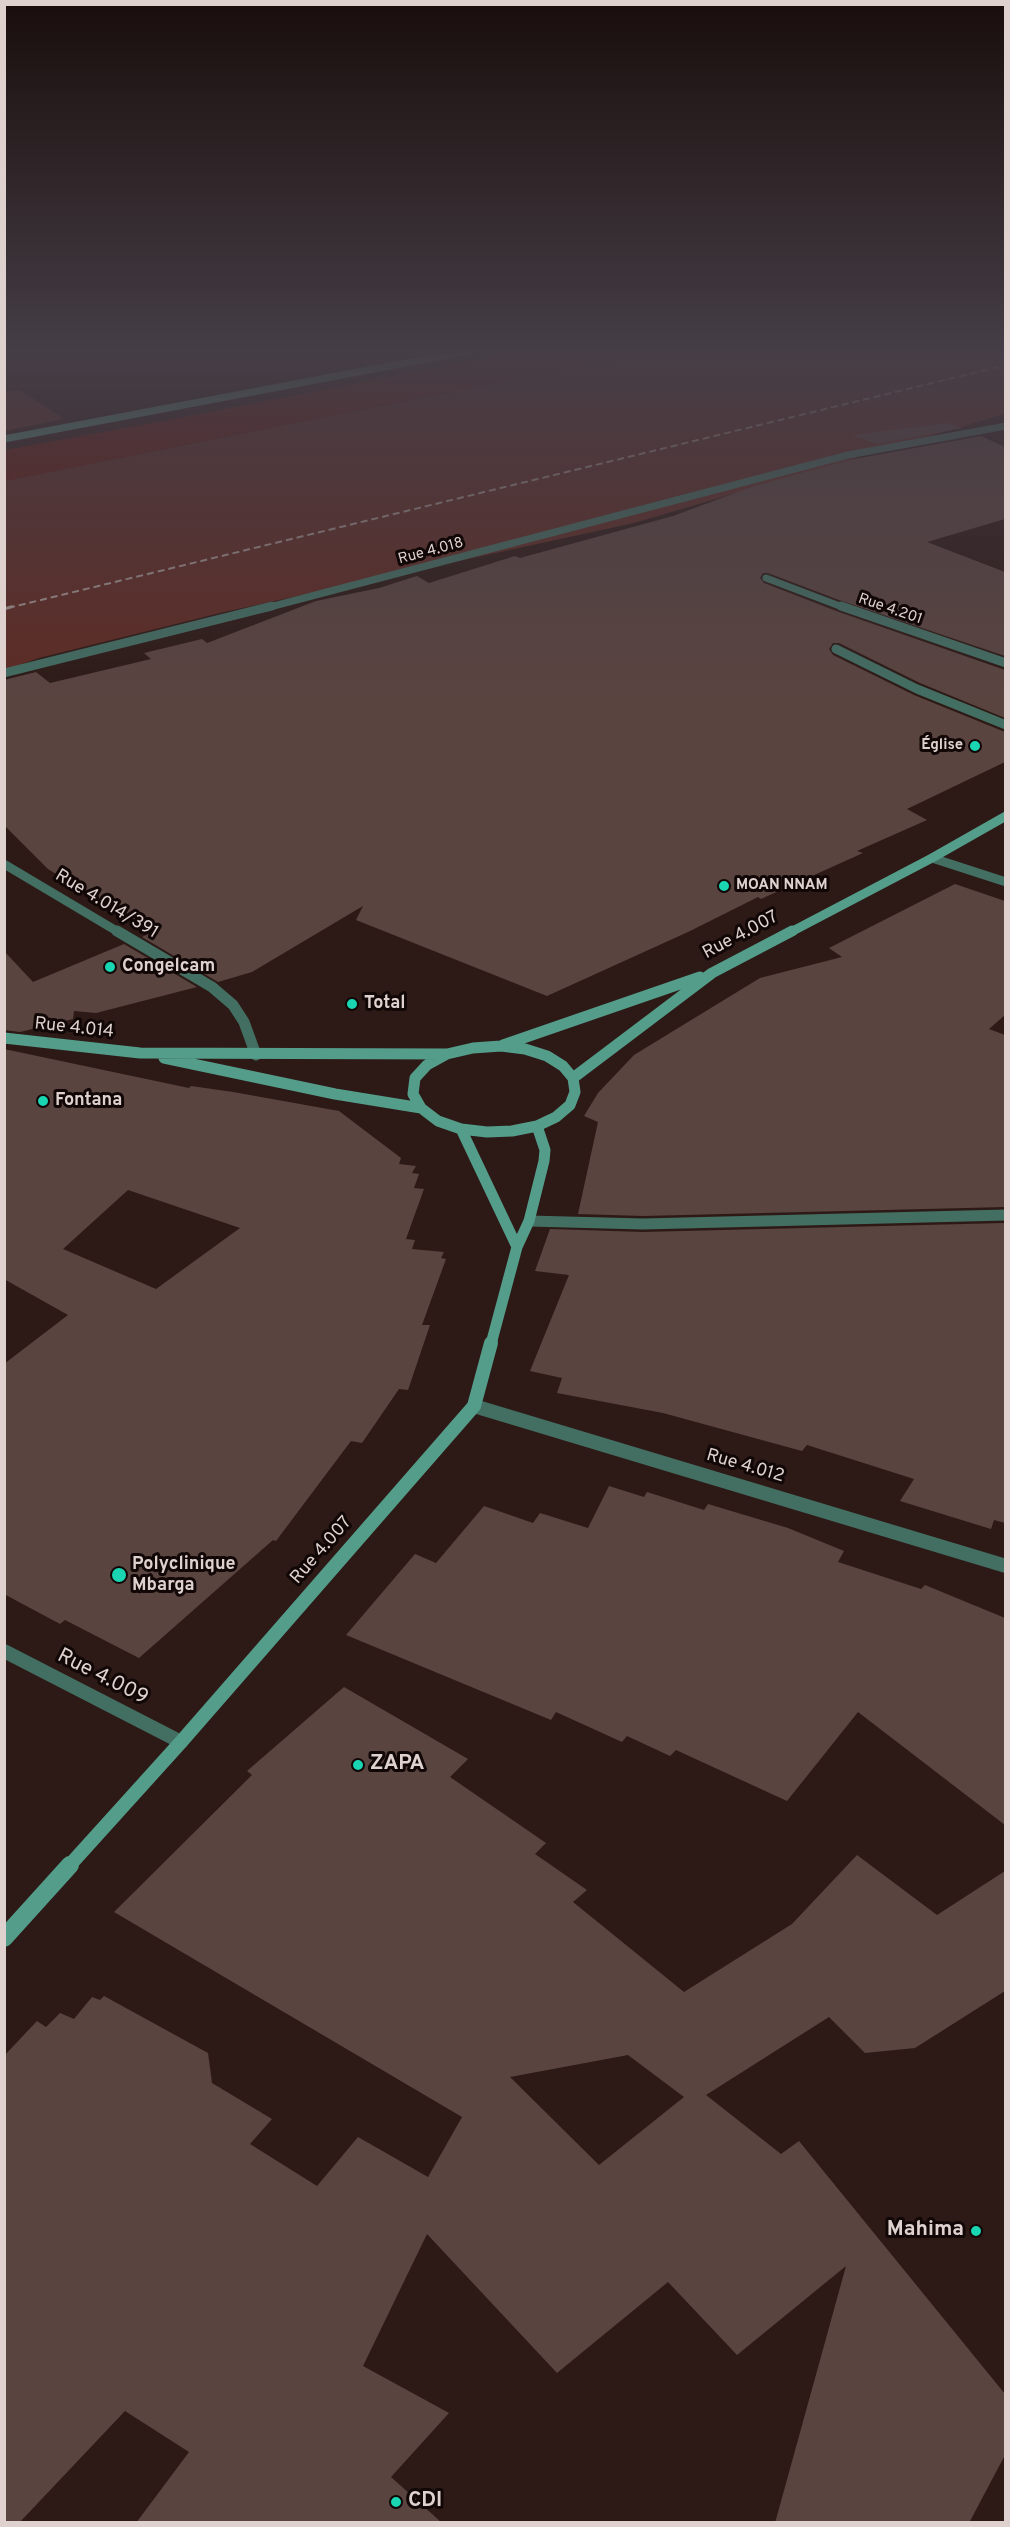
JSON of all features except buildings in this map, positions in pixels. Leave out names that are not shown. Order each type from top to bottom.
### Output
[{"type":"main road","name":"Rue 4.007","points":[[573,1078],[712,973],[932,858],[1005,816]]},
{"type":"main road","points":[[501,1046],[712,973]]},
{"type":"main road","name":"Rue 4.014","points":[[4,1038],[140,1053]]},
{"type":"main road","points":[[501,1046],[525,1049],[547,1056],[563,1066],[573,1078],[575,1092],[570,1105],[556,1117],[537,1126],[512,1131],[487,1132],[461,1129],[438,1120],[421,1108],[413,1094],[415,1078],[427,1065],[447,1054],[473,1047],[501,1046]]},
{"type":"main road","points":[[140,1053],[447,1054]]},
{"type":"main road","points":[[140,1053],[335,1094],[421,1108]]},
{"type":"main road","name":"Rue 4.007","points":[[4,1938],[181,1742],[474,1406],[517,1247],[529,1221],[545,1150],[537,1126]]},
{"type":"main road","points":[[461,1129],[517,1247]]},
{"type":"street","name":"Rue 4.018","points":[[4,673],[383,579],[796,469]]},
{"type":"street","name":"Rue 4.201","points":[[766,578],[839,606],[1005,663]]},
{"type":"street","points":[[836,650],[917,689],[1005,725]]},
{"type":"street","points":[[932,858],[1005,882]]},
{"type":"street","name":"Rue 4.014/391","points":[[4,864],[212,987],[233,1005],[243,1022],[256,1055]]},
{"type":"street","points":[[529,1221],[643,1224],[1005,1215]]},
{"type":"street","name":"Rue 4.012","points":[[474,1406],[1005,1566]]},
{"type":"street","name":"Rue 4.009","points":[[4,1651],[181,1742]]},
{"type":"shaded area","points":[[5,469],[65,469],[5,481]]},
{"type":"shaded area","points":[[65,469],[818,469],[634,523],[224,612],[39,658],[5,670],[4,481]]},
{"type":"railway","points":[[8,608],[579,469]]},
{"type":"railway","points":[[4,609],[14,606]]},
{"type":"place","name":"Église","points":[[975,746]]},
{"type":"place","name":"MOAN NNAM","points":[[724,886]]},
{"type":"place","name":"Congelcam","points":[[110,967]]},
{"type":"place","name":"Total","points":[[352,1004]]},
{"type":"place","name":"Fontana","points":[[43,1101]]},
{"type":"place","name":"Polyclinique Mbarga","points":[[119,1575]]},
{"type":"place","name":"ZAPA","points":[[358,1765]]},
{"type":"place","name":"Mahima","points":[[976,2231]]},
{"type":"place","name":"CDI","points":[[396,2502]]}]
